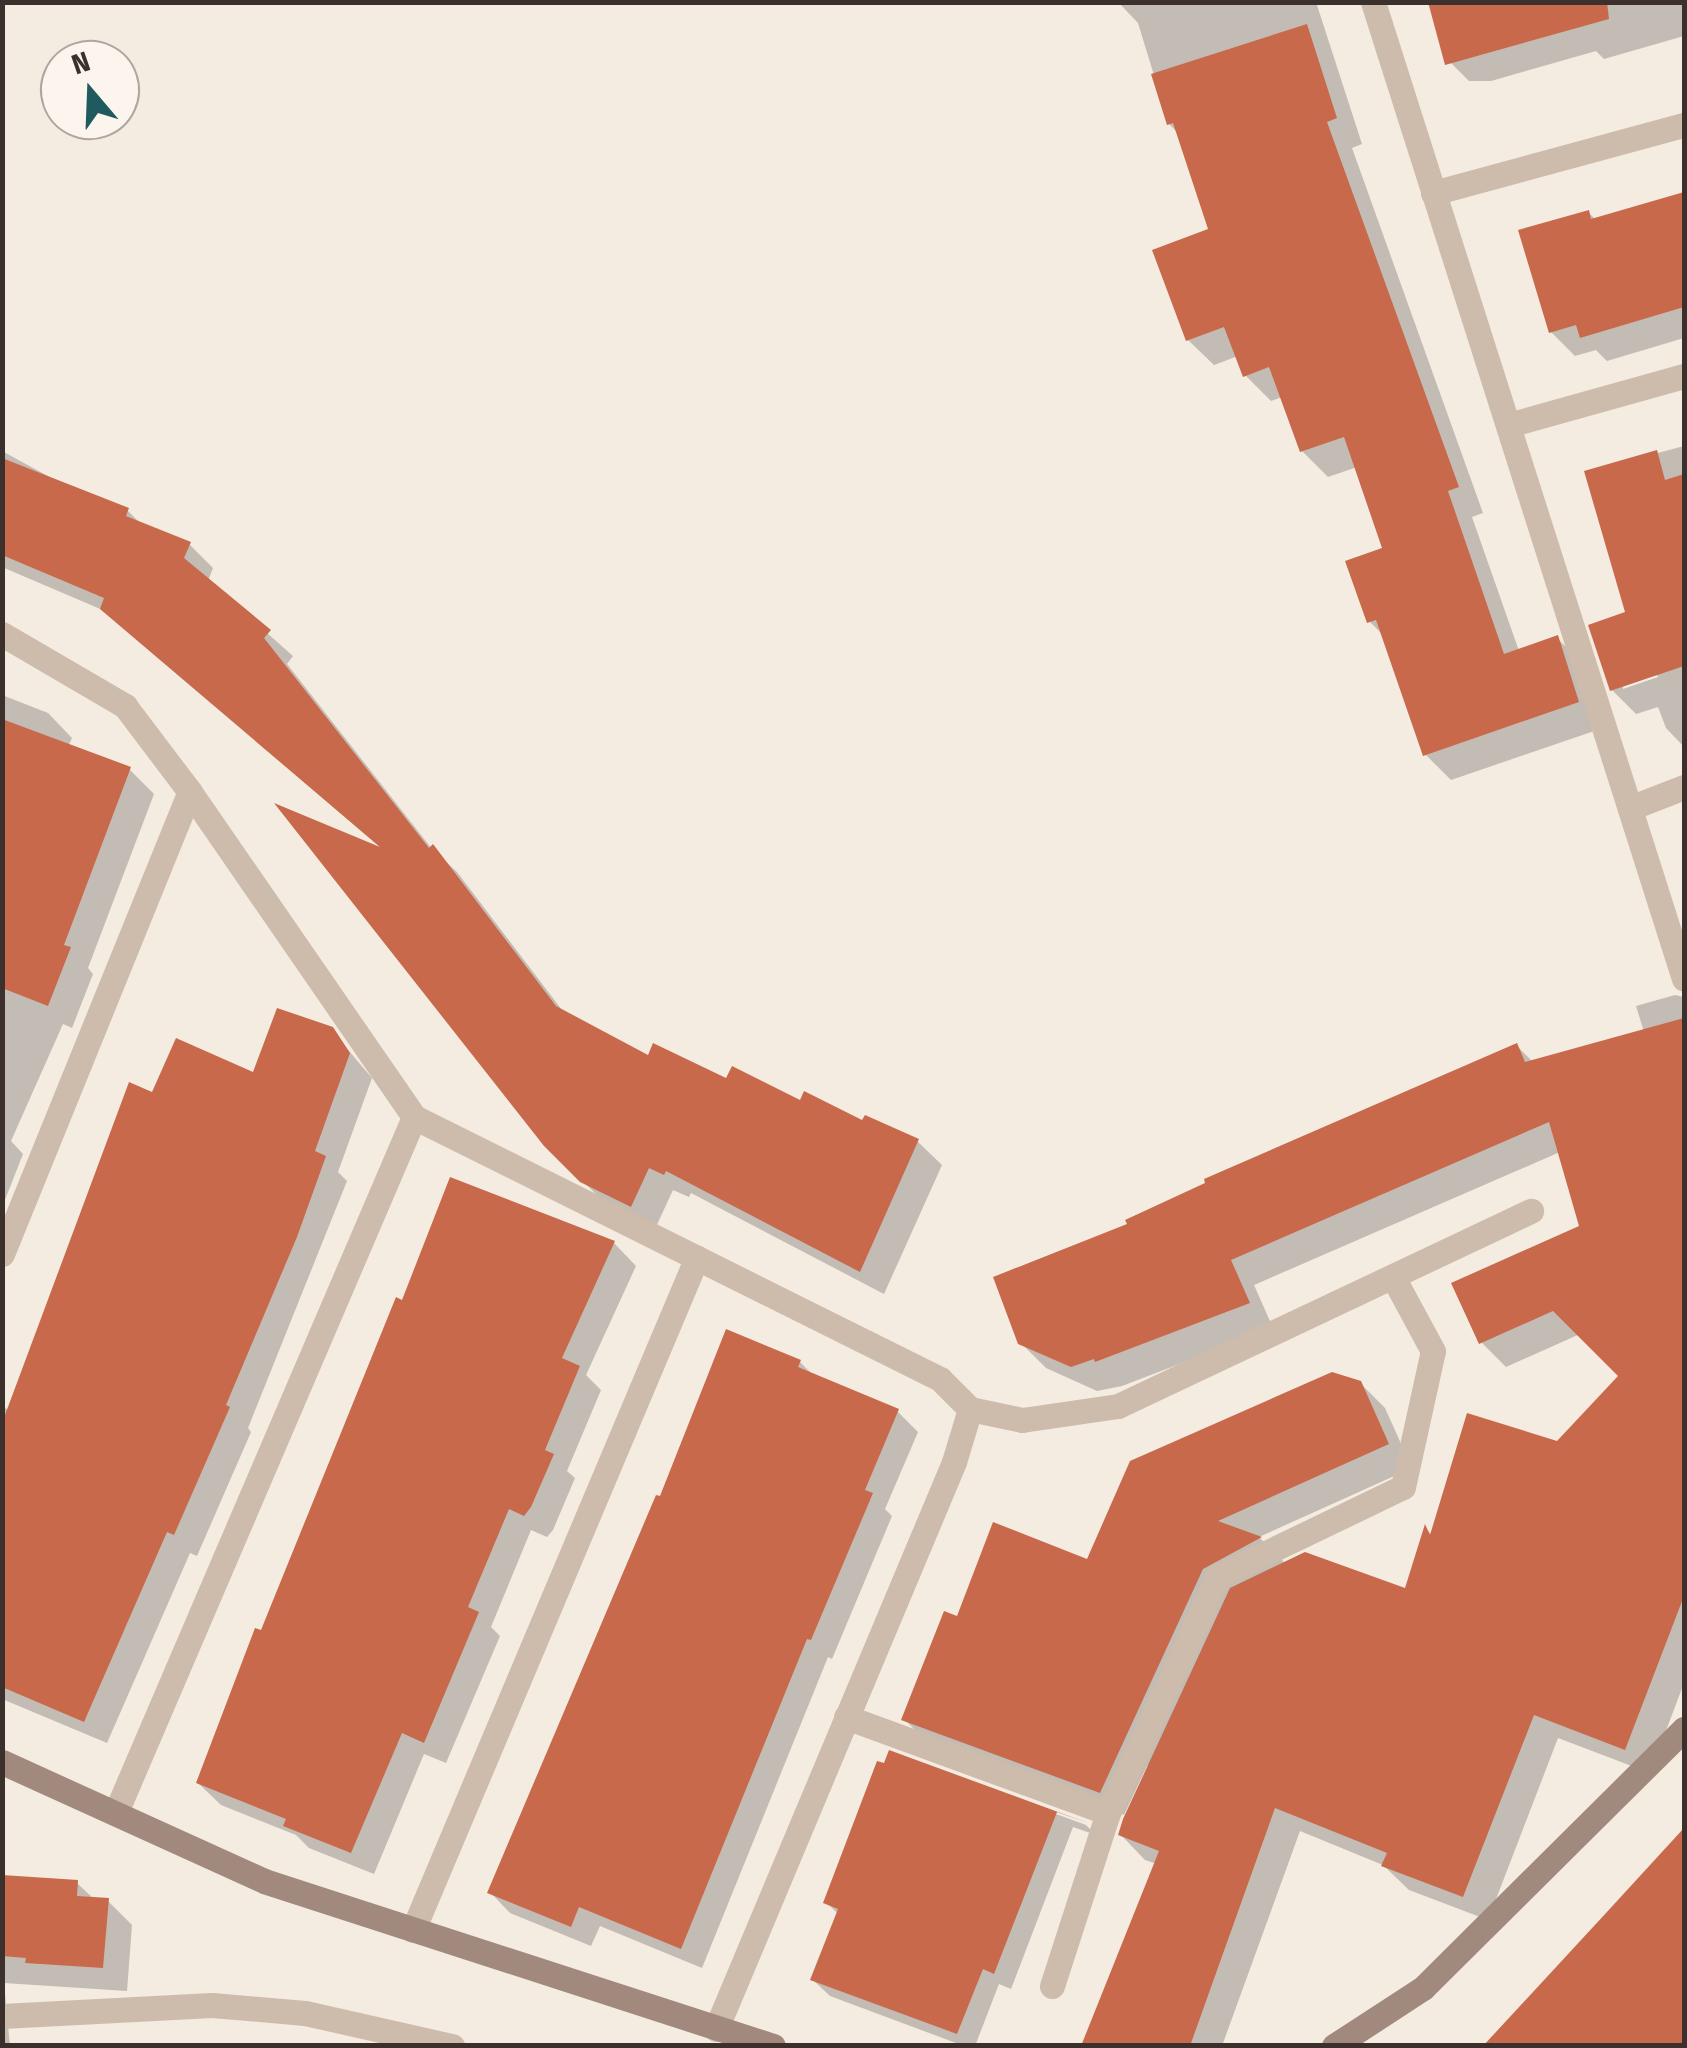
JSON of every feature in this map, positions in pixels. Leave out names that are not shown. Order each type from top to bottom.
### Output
[{"type":"street","points":[[1373,2],[1684,979]]},
{"type":"street","points":[[1433,193],[1684,124]]},
{"type":"street","points":[[1508,425],[1684,376]]},
{"type":"street","points":[[2,634],[125,706],[190,792],[414,1116],[940,1379],[970,1409],[1022,1420],[1118,1406],[1531,1211]]},
{"type":"street","points":[[1630,808],[1684,787]]},
{"type":"street","points":[[2,1254],[190,792]]},
{"type":"street","points":[[116,1812],[414,1116]]},
{"type":"street","points":[[413,1930],[697,1258]]},
{"type":"street","points":[[1052,1986],[1108,1814],[1218,1576],[1403,1487],[1433,1351],[1393,1277]]},
{"type":"street","points":[[716,2029],[954,1462],[970,1409]]},
{"type":"street","points":[[846,1717],[1108,1814]]},
{"type":"street","points":[[1334,2046],[1423,1988],[1684,1729]]},
{"type":"street","points":[[2,1762],[264,1881],[773,2046]]},
{"type":"street","points":[[2,2016],[212,2005],[305,2013],[452,2046]]},
{"type":"building","points":[[1428,2],[1607,2],[1609,19],[1445,65]]},
{"type":"building","points":[[1307,24],[1337,118],[1327,122],[1459,487],[1448,491],[1504,654],[1558,635],[1579,702],[1423,756],[1376,620],[1367,623],[1345,561],[1382,548],[1344,437],[1300,452],[1269,367],[1243,377],[1224,327],[1186,341],[1152,250],[1208,229],[1173,123],[1167,125],[1151,74]]},
{"type":"building","points":[[1684,192],[1684,307],[1580,338],[1576,325],[1549,333],[1518,230],[1589,210],[1591,219]]},
{"type":"building","points":[[1657,450],[1665,480],[1684,474],[1684,666],[1610,691],[1588,625],[1625,612],[1584,471]]},
{"type":"building","points":[[2,458],[129,508],[126,516],[191,542],[184,558],[271,630],[264,638],[429,848],[433,844],[556,1006],[648,1055],[653,1043],[726,1078],[732,1066],[800,1100],[804,1091],[862,1120],[865,1115],[919,1139],[860,1272],[666,1171],[664,1175],[649,1168],[631,1207],[580,1182],[544,1146],[274,803],[380,847],[100,609],[104,598],[2,555]]},
{"type":"building","points":[[2,719],[131,767],[64,945],[71,947],[48,1006],[2,988]]},
{"type":"building","points":[[277,1008],[333,1027],[350,1053],[315,1151],[326,1156],[297,1237],[226,1405],[230,1407],[174,1535],[167,1532],[84,1722],[2,1687],[2,1423],[129,1082],[152,1092],[176,1038],[253,1072]]},
{"type":"building","points":[[1684,1018],[1684,1596],[1625,1750],[1534,1715],[1463,1897],[1381,1866],[1387,1853],[1275,1808],[1190,2046],[1081,2046],[1159,1851],[1118,1835],[1123,1819],[1230,1588],[1305,1552],[1405,1588],[1425,1524],[1430,1535],[1467,1413],[1557,1441],[1618,1376],[1553,1311],[1479,1344],[1451,1283],[1579,1226],[1549,1122],[1231,1260],[1250,1303],[1095,1362],[1094,1359],[1071,1367],[1018,1344],[993,1277],[1127,1224],[1125,1220],[1205,1183],[1204,1179],[1517,1043],[1525,1062]]},
{"type":"building","points":[[450,1177],[615,1241],[562,1358],[580,1366],[545,1450],[554,1454],[524,1516],[509,1509],[468,1607],[479,1612],[424,1743],[402,1733],[351,1853],[283,1826],[286,1819],[196,1783],[255,1628],[261,1630],[396,1297],[402,1300]]},
{"type":"building","points":[[726,1329],[801,1360],[798,1367],[899,1409],[865,1490],[873,1493],[811,1640],[807,1639],[681,1949],[579,1907],[571,1927],[487,1893],[656,1495],[660,1496]]},
{"type":"building","points":[[1332,1372],[1361,1381],[1389,1444],[1218,1521],[1262,1537],[1203,1569],[1100,1793],[901,1720],[944,1611],[957,1616],[993,1522],[1087,1559],[1130,1461]]},
{"type":"building","points":[[889,1750],[1088,1823],[1057,1812],[994,1974],[983,1969],[957,2034],[810,1980],[838,1909],[823,1903],[877,1761],[884,1763]]},
{"type":"building","points":[[1684,1828],[1684,2046],[1483,2046],[1606,1913]]},
{"type":"building","points":[[2,1875],[78,1880],[77,1896],[109,1898],[103,1968],[25,1963],[26,1958],[2,1956]]}]
